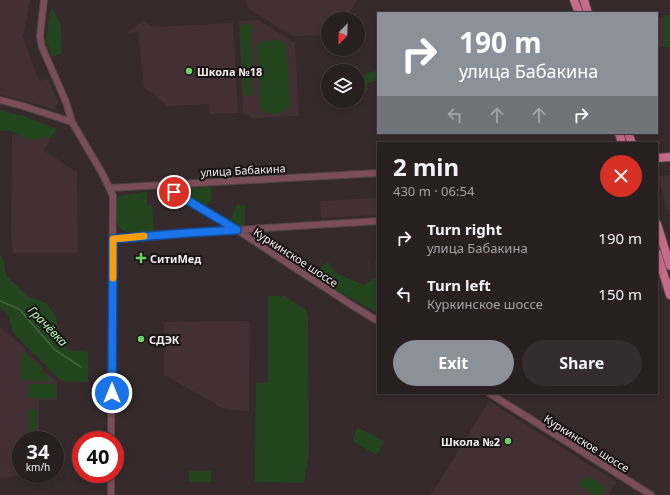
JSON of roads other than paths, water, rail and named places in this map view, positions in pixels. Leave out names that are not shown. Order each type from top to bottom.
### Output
[{"type":"main road","points":[[574,0],[579,12]]},
{"type":"main road","points":[[584,0],[588,12]]},
{"type":"main road","points":[[658,158],[670,157]]},
{"type":"main road","points":[[658,227],[670,266]]},
{"type":"main road","points":[[658,256],[670,295]]},
{"type":"street","points":[[44,0],[40,37],[42,47],[66,102],[72,122],[110,188],[113,196],[111,431]]},
{"type":"street","points":[[0,100],[72,122]]},
{"type":"street","name":"улица Бабакина","points":[[110,188],[377,173]]},
{"type":"street","name":"Куркинское шоссе","points":[[162,184],[237,230],[377,320]]},
{"type":"street","points":[[113,239],[377,221]]},
{"type":"street","points":[[254,241],[259,231],[266,228]]},
{"type":"street","name":"Куркинское шоссе","points":[[491,394],[651,495]]},
{"type":"street","points":[[111,483],[111,495]]},
{"type":"waterway","name":"Грачёвка","points":[[0,301],[19,309],[55,350],[81,367]]},
{"type":"place","name":"Школа №18","points":[[189,71]]},
{"type":"place","name":"СитиМед","points":[[141,258]]},
{"type":"place","name":"СДЭК","points":[[141,339]]},
{"type":"place","name":"Школа №2","points":[[508,441]]}]
